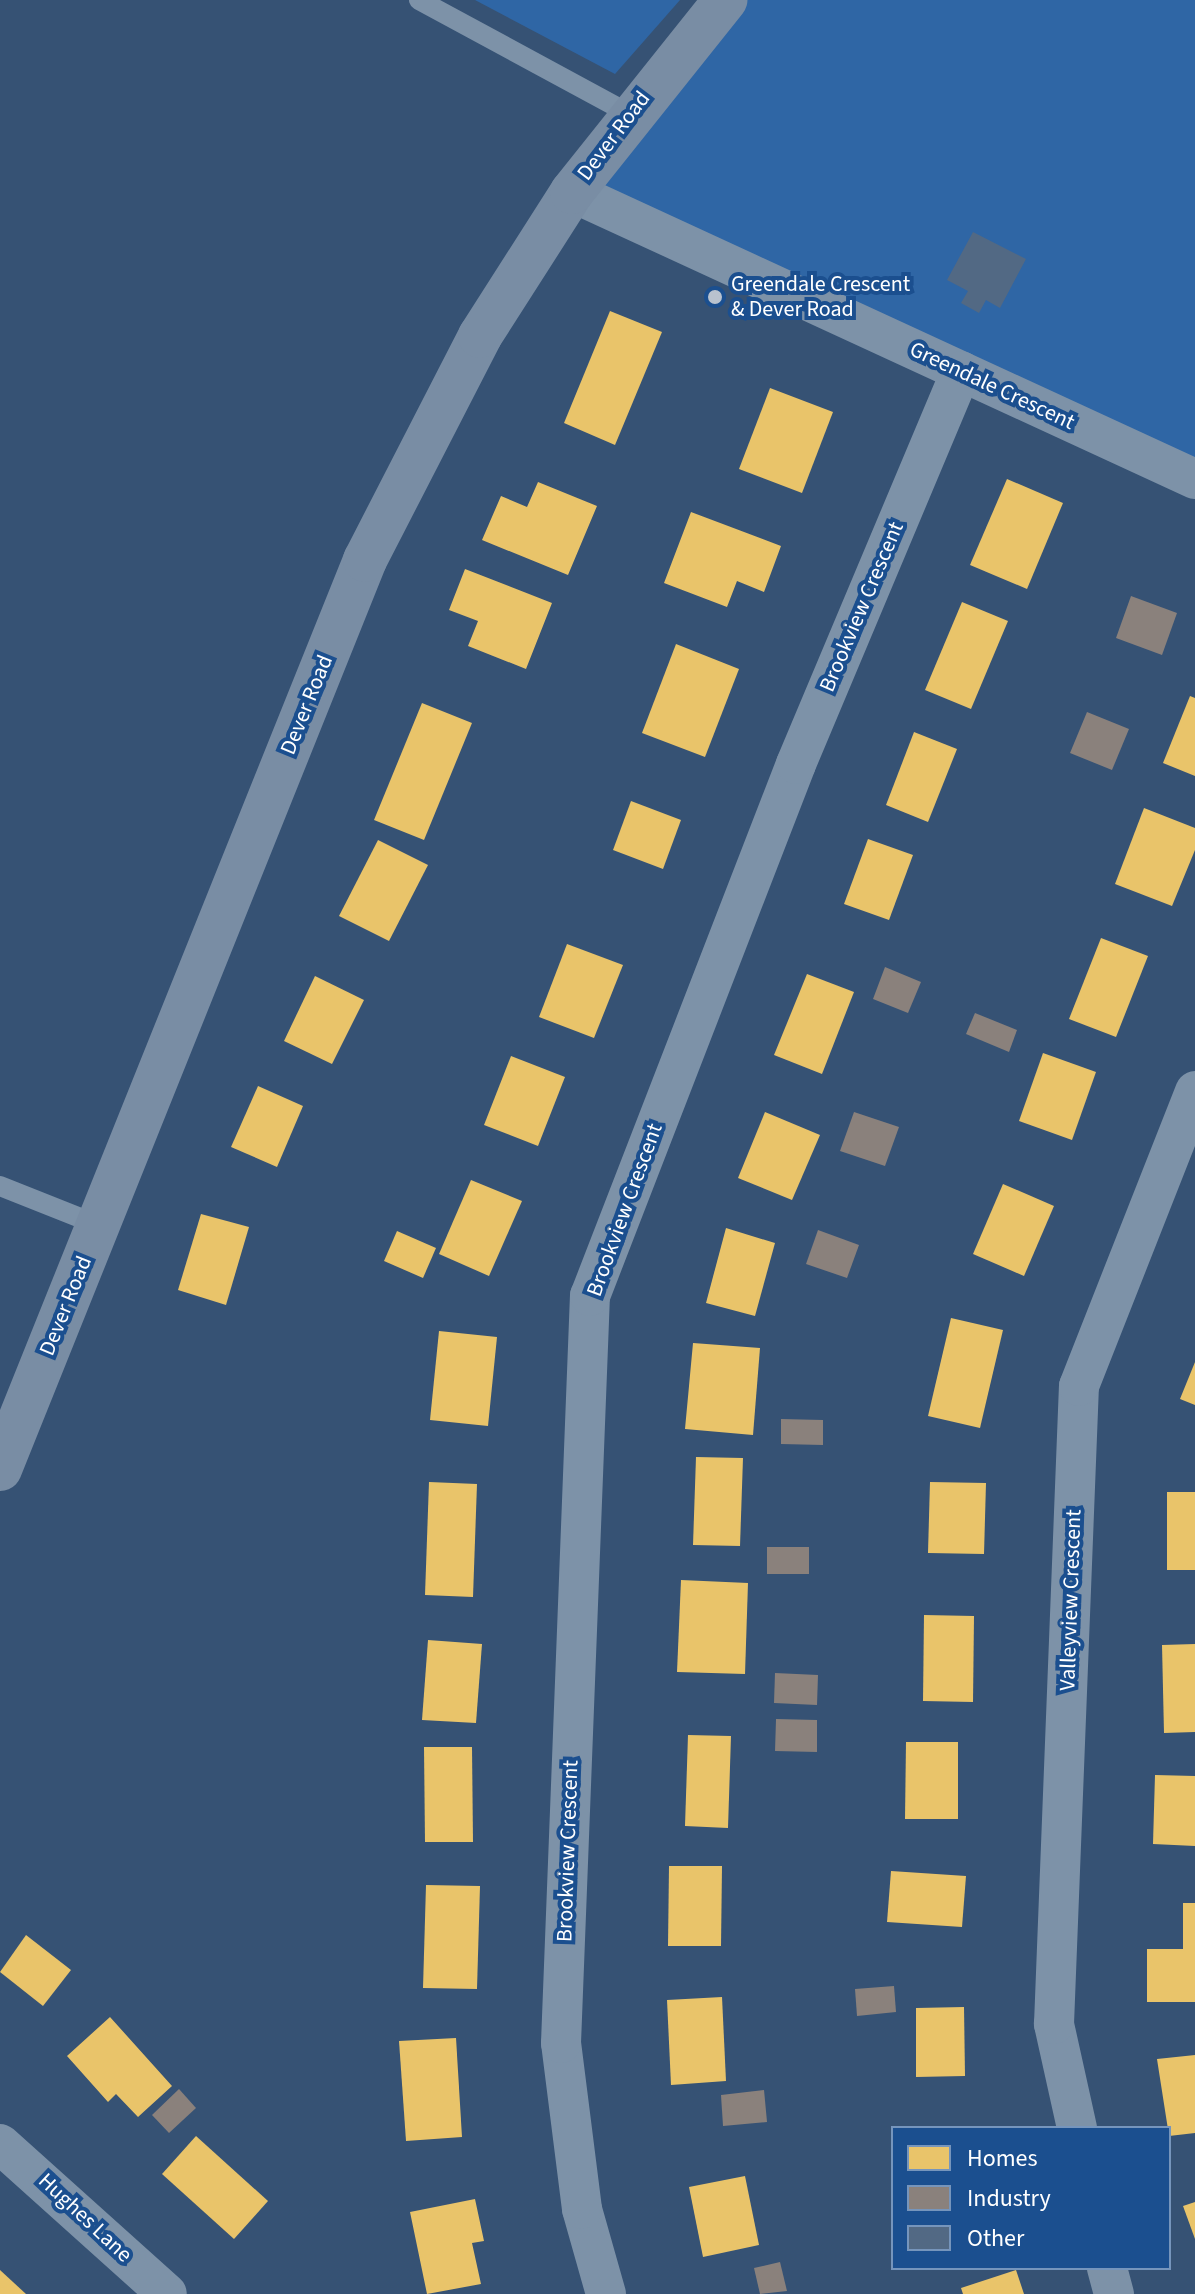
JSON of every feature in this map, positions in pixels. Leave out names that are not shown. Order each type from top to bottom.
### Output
[{"type":"main road","name":"Dever Road","points":[[0,1469],[365,560],[480,336],[572,192],[628,113],[725,0]]},
{"type":"street","name":"Greendale Crescent","points":[[572,192],[1195,479]]},
{"type":"street","name":"Brookview Crescent","points":[[606,2294],[582,2209],[561,2043],[590,1296],[796,764],[961,371]]},
{"type":"street","name":"Valleyview Crescent","points":[[1077,2126],[1054,2024],[1079,1386],[1195,1091]]},
{"type":"street","name":"Hughes Lane","points":[[0,2144],[167,2294]]},
{"type":"street","points":[[1108,2270],[1114,2294]]},
{"type":"lane","points":[[419,0],[628,113]]},
{"type":"lane","points":[[0,1186],[98,1225]]},
{"type":"shaded area","points":[[475,0],[680,0],[615,74]]},
{"type":"shaded area","points":[[725,0],[1195,0],[1195,479],[572,192]]},
{"type":"building: Homes","points":[[610,311],[662,332],[615,445],[564,423]]},
{"type":"building: Homes","points":[[770,388],[833,412],[802,493],[739,469]]},
{"type":"building: Homes","points":[[1007,479],[1063,503],[1027,589],[970,565]]},
{"type":"building: Homes","points":[[538,482],[597,506],[568,575],[482,540],[501,496],[527,507]]},
{"type":"building: Homes","points":[[691,512],[781,546],[764,592],[737,581],[727,607],[664,583]]},
{"type":"building: Homes","points":[[465,569],[552,603],[526,669],[468,646],[478,621],[449,610]]},
{"type":"building: Homes","points":[[962,602],[1008,621],[971,709],[925,690]]},
{"type":"building: Homes","points":[[676,644],[739,669],[705,757],[642,733]]},
{"type":"building: Homes","points":[[1190,696],[1195,698],[1195,776],[1163,763]]},
{"type":"building: Homes","points":[[422,703],[472,723],[424,840],[374,820]]},
{"type":"building: Homes","points":[[914,732],[957,749],[928,822],[886,805]]},
{"type":"building: Homes","points":[[631,801],[681,820],[663,869],[613,850]]},
{"type":"building: Homes","points":[[1144,808],[1195,828],[1195,850],[1172,906],[1115,884]]},
{"type":"building: Homes","points":[[868,839],[913,855],[889,920],[844,904]]},
{"type":"building: Homes","points":[[378,840],[428,865],[389,941],[339,916]]},
{"type":"building: Homes","points":[[1101,938],[1148,956],[1116,1037],[1069,1019]]},
{"type":"building: Homes","points":[[567,944],[623,965],[594,1038],[539,1017]]},
{"type":"building: Homes","points":[[807,974],[854,992],[822,1074],[774,1055]]},
{"type":"building: Homes","points":[[315,976],[364,1000],[332,1064],[284,1041]]},
{"type":"building: Homes","points":[[1043,1053],[1096,1072],[1072,1140],[1019,1121]]},
{"type":"building: Homes","points":[[511,1056],[565,1077],[538,1146],[484,1125]]},
{"type":"building: Homes","points":[[258,1086],[303,1106],[277,1167],[231,1147]]},
{"type":"building: Homes","points":[[765,1112],[820,1135],[792,1200],[738,1178]]},
{"type":"building: Homes","points":[[471,1180],[522,1201],[489,1276],[439,1254]]},
{"type":"building: Homes","points":[[1003,1184],[1054,1206],[1024,1276],[973,1254]]},
{"type":"building: Homes","points":[[201,1214],[249,1227],[226,1305],[178,1290]]},
{"type":"building: Homes","points":[[726,1228],[775,1243],[755,1316],[706,1303]]},
{"type":"building: Homes","points":[[397,1231],[436,1248],[423,1278],[384,1261]]},
{"type":"building: Homes","points":[[951,1318],[1003,1330],[980,1428],[928,1416]]},
{"type":"building: Homes","points":[[439,1331],[497,1337],[488,1426],[430,1420]]},
{"type":"building: Homes","points":[[693,1343],[760,1348],[753,1435],[685,1429]]},
{"type":"building: Homes","points":[[1195,1362],[1195,1405],[1180,1399]]},
{"type":"building: Homes","points":[[696,1457],[743,1458],[740,1546],[693,1545]]},
{"type":"building: Homes","points":[[429,1482],[477,1484],[473,1597],[425,1595]]},
{"type":"building: Homes","points":[[930,1482],[986,1483],[984,1554],[928,1553]]},
{"type":"building: Homes","points":[[1167,1492],[1195,1492],[1195,1570],[1167,1570]]},
{"type":"building: Homes","points":[[681,1580],[748,1583],[745,1674],[677,1672]]},
{"type":"building: Homes","points":[[924,1615],[974,1616],[973,1702],[923,1701]]},
{"type":"building: Homes","points":[[428,1640],[482,1644],[476,1723],[422,1720]]},
{"type":"building: Homes","points":[[1195,1644],[1195,1732],[1164,1733],[1162,1645]]},
{"type":"building: Homes","points":[[688,1735],[731,1736],[728,1828],[685,1826]]},
{"type":"building: Homes","points":[[906,1742],[958,1742],[958,1819],[905,1819]]},
{"type":"building: Homes","points":[[424,1747],[472,1747],[473,1842],[425,1842]]},
{"type":"building: Homes","points":[[1155,1775],[1195,1776],[1195,1846],[1153,1844]]},
{"type":"building: Homes","points":[[669,1866],[722,1866],[721,1946],[668,1946]]},
{"type":"building: Homes","points":[[891,1871],[966,1876],[962,1927],[887,1922]]},
{"type":"building: Homes","points":[[426,1885],[480,1886],[477,1989],[423,1988]]},
{"type":"building: Homes","points":[[1183,1903],[1195,1903],[1195,2002],[1147,2002],[1147,1949],[1183,1949]]},
{"type":"building: Homes","points":[[26,1935],[71,1970],[43,2006],[0,1972]]},
{"type":"building: Homes","points":[[722,1997],[726,2081],[671,2085],[667,2000]]},
{"type":"building: Homes","points":[[964,2007],[965,2076],[916,2077],[916,2008]]},
{"type":"building: Homes","points":[[110,2017],[172,2086],[138,2117],[116,2094],[108,2102],[67,2056]]},
{"type":"building: Homes","points":[[456,2038],[462,2137],[406,2141],[399,2041]]},
{"type":"building: Homes","points":[[1195,2055],[1195,2133],[1171,2136],[1157,2059]]},
{"type":"building: Homes","points":[[196,2136],[268,2201],[234,2239],[162,2174]]},
{"type":"building: Homes","points":[[745,2176],[759,2245],[703,2257],[689,2187]]},
{"type":"building: Homes","points":[[475,2199],[484,2241],[472,2243],[481,2284],[427,2294],[410,2212]]},
{"type":"building: Homes","points":[[1195,2202],[1195,2239],[1183,2206]]},
{"type":"building: Homes","points":[[0,2270],[26,2294],[0,2294]]},
{"type":"building: Homes","points":[[1016,2270],[1024,2294],[963,2294],[961,2288]]},
{"type":"building: Industry","points":[[1131,596],[1177,613],[1162,655],[1116,638]]},
{"type":"building: Industry","points":[[1087,712],[1129,729],[1112,770],[1070,753]]},
{"type":"building: Industry","points":[[885,967],[921,982],[908,1013],[873,999]]},
{"type":"building: Industry","points":[[975,1013],[1017,1030],[1009,1052],[966,1034]]},
{"type":"building: Industry","points":[[854,1112],[899,1127],[885,1166],[840,1151]]},
{"type":"building: Industry","points":[[818,1230],[859,1245],[847,1278],[806,1264]]},
{"type":"building: Industry","points":[[781,1419],[823,1420],[823,1445],[781,1444]]},
{"type":"building: Industry","points":[[767,1547],[809,1547],[809,1574],[767,1574]]},
{"type":"building: Industry","points":[[775,1673],[818,1675],[817,1705],[774,1703]]},
{"type":"building: Industry","points":[[776,1719],[817,1720],[817,1752],[775,1751]]},
{"type":"building: Industry","points":[[894,1986],[896,2012],[857,2016],[855,1989]]},
{"type":"building: Industry","points":[[179,2089],[196,2108],[169,2133],[152,2115]]},
{"type":"building: Industry","points":[[764,2090],[767,2122],[723,2126],[721,2095]]},
{"type":"building: Industry","points":[[780,2262],[787,2291],[760,2294],[754,2268]]},
{"type":"building: Other","points":[[973,232],[1026,259],[1000,308],[986,300],[979,313],[961,303],[968,291],[947,280]]},
{"type":"place","name":"Greendale Crescent & Dever Road","points":[[715,297]]}]
